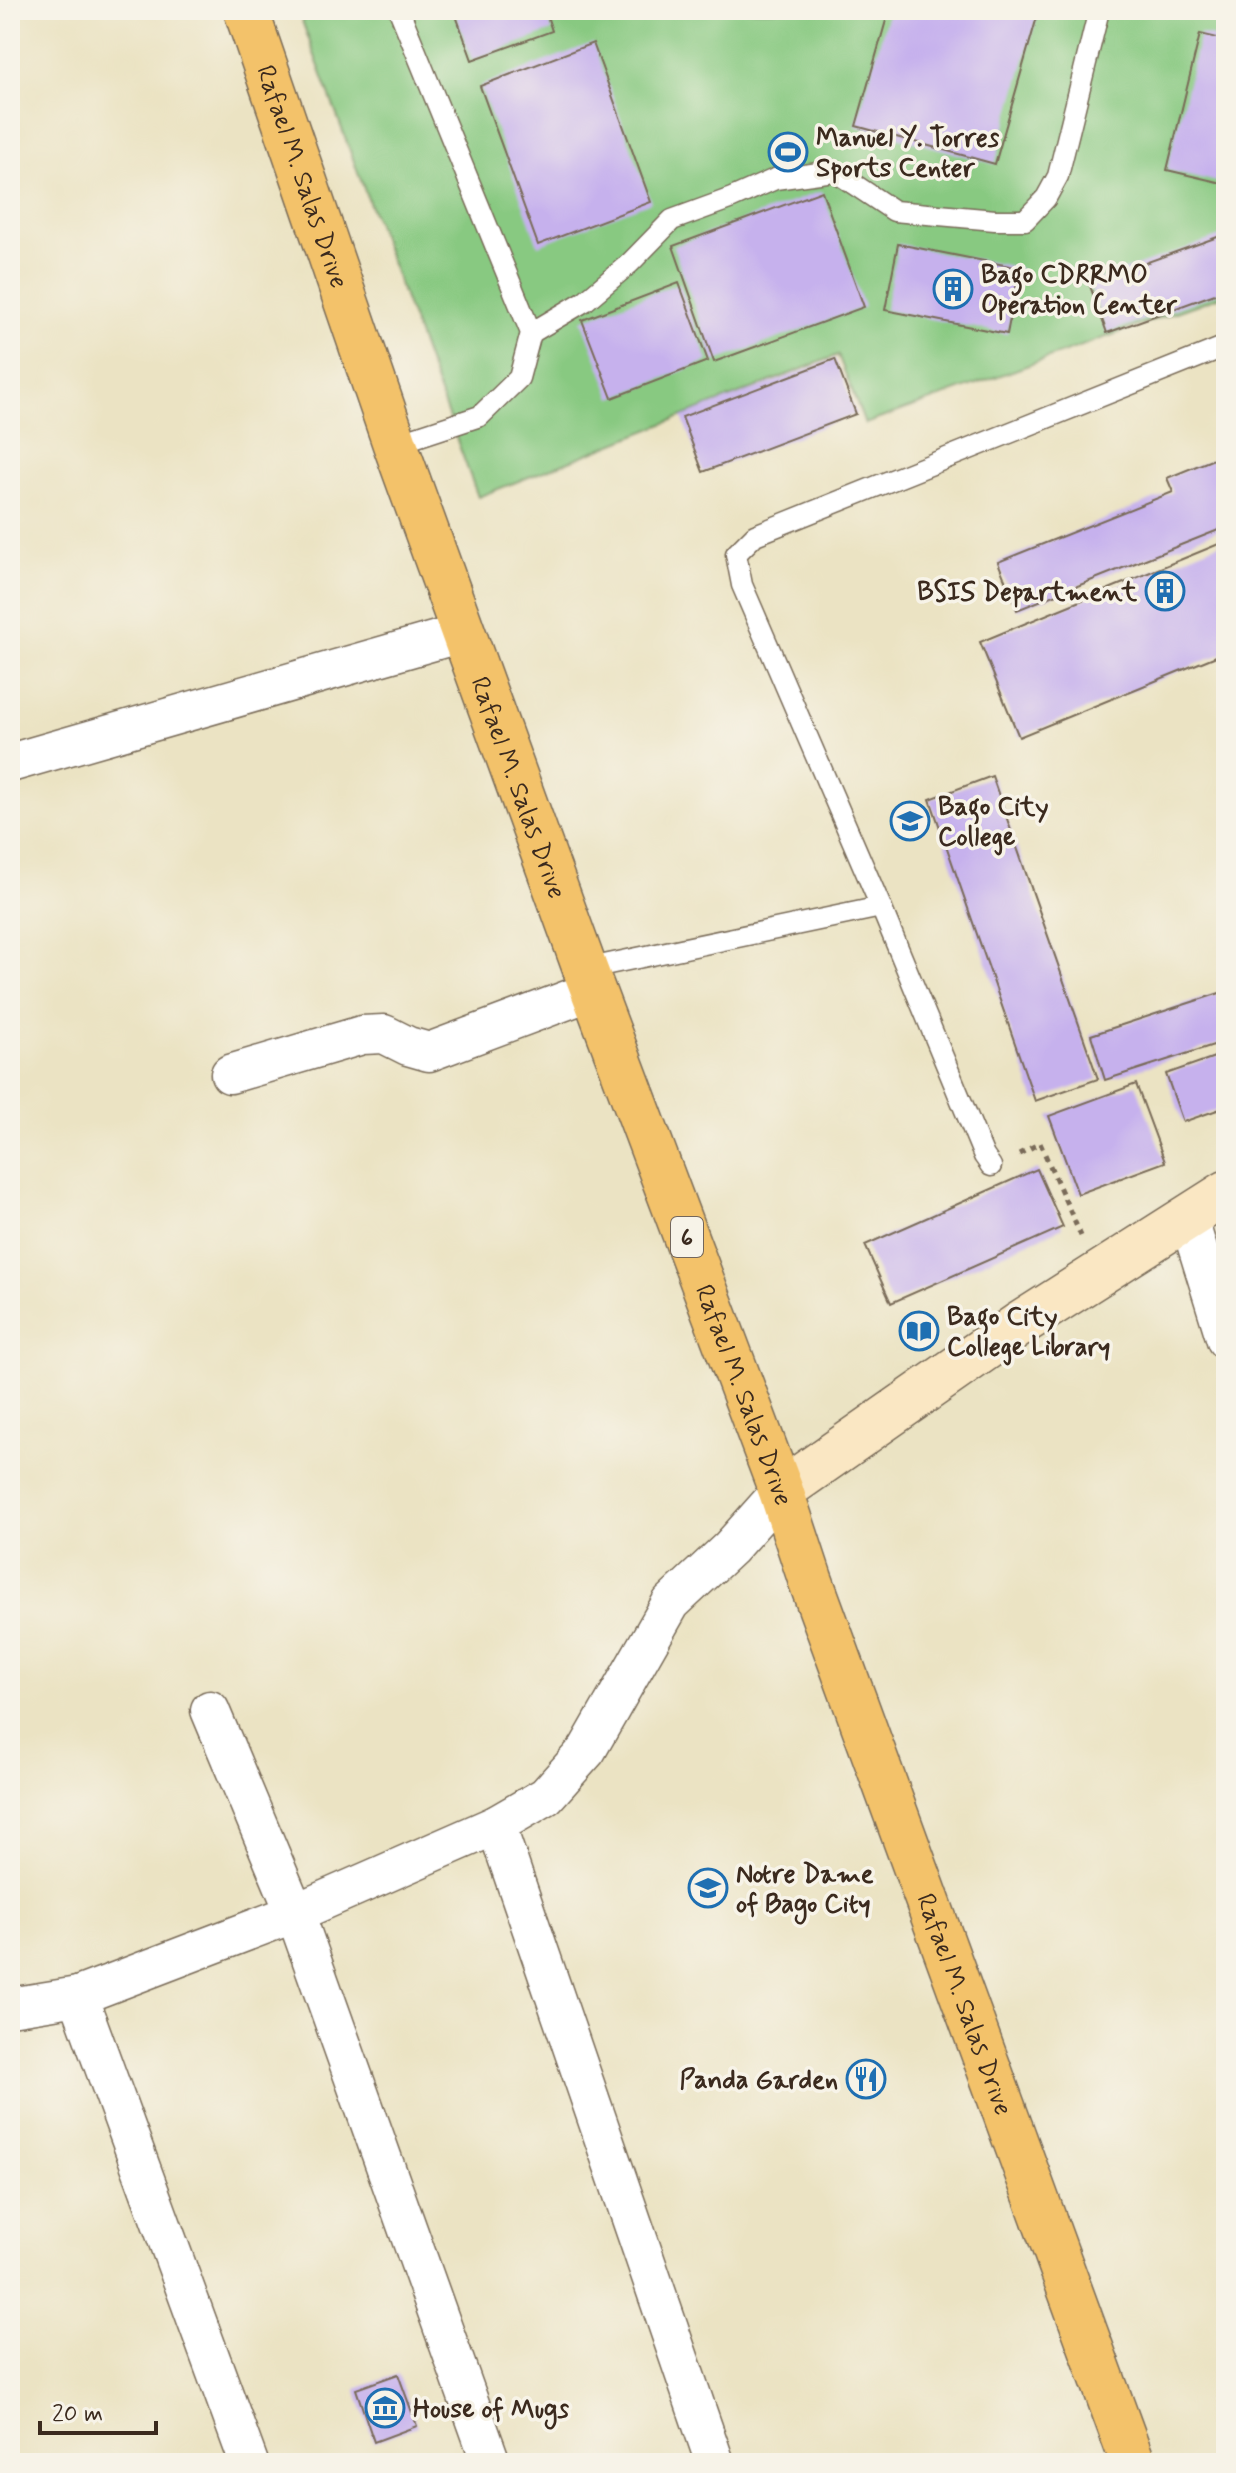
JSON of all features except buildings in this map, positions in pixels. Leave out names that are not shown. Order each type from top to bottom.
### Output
[{"type":"highway","name":"Rafael M. Salas Drive","points":[[246,10],[395,444],[589,980],[781,1491],[1133,2463]]},
{"type":"street","points":[[10,763],[465,632]]},
{"type":"street","points":[[230,1074],[362,1035],[384,1034],[429,1052],[589,980]]},
{"type":"street","points":[[10,2007],[78,1996],[295,1913],[496,1825],[546,1796],[587,1750],[671,1603],[730,1548],[781,1491],[1020,1324],[1226,1193]]},
{"type":"street","points":[[1188,1217],[1226,1340]]},
{"type":"street","points":[[210,1710],[295,1913],[491,2463]]},
{"type":"street","points":[[496,1825],[715,2463]]},
{"type":"street","points":[[78,1996],[249,2463]]},
{"type":"lane","points":[[395,444],[480,416],[519,378],[531,333],[399,10]]},
{"type":"lane","points":[[531,333],[585,301],[630,263],[672,220],[775,179],[834,171],[894,211],[1025,220],[1046,198],[1058,176],[1099,10]]},
{"type":"lane","points":[[991,1166],[984,1156],[742,585],[736,554],[755,535],[1226,346]]},
{"type":"lane","points":[[589,980],[881,907]]},
{"type":"path","points":[[991,1166],[1004,1163],[1040,1143],[1097,1274]]},
{"type":"green space","name":"Manuel Y. Torres Sports Center","points":[[298,10],[1226,10],[1226,294],[865,424],[838,355],[478,497]]},
{"type":"place","name":"Manuel Y. Torres Sports Center","points":[[788,152]]},
{"type":"place","name":"Bago CDRRMO Operation Center","points":[[953,289]]},
{"type":"place","name":"BSIS Department","points":[[1165,591]]},
{"type":"place","name":"Bago City College","points":[[910,821]]},
{"type":"place","name":"Bago City College Library","points":[[919,1331]]},
{"type":"place","name":"Notre Dame of Bago City","points":[[708,1888]]},
{"type":"place","name":"Panda Garden","points":[[866,2079]]},
{"type":"place","name":"House of Mugs","points":[[385,2408]]}]
